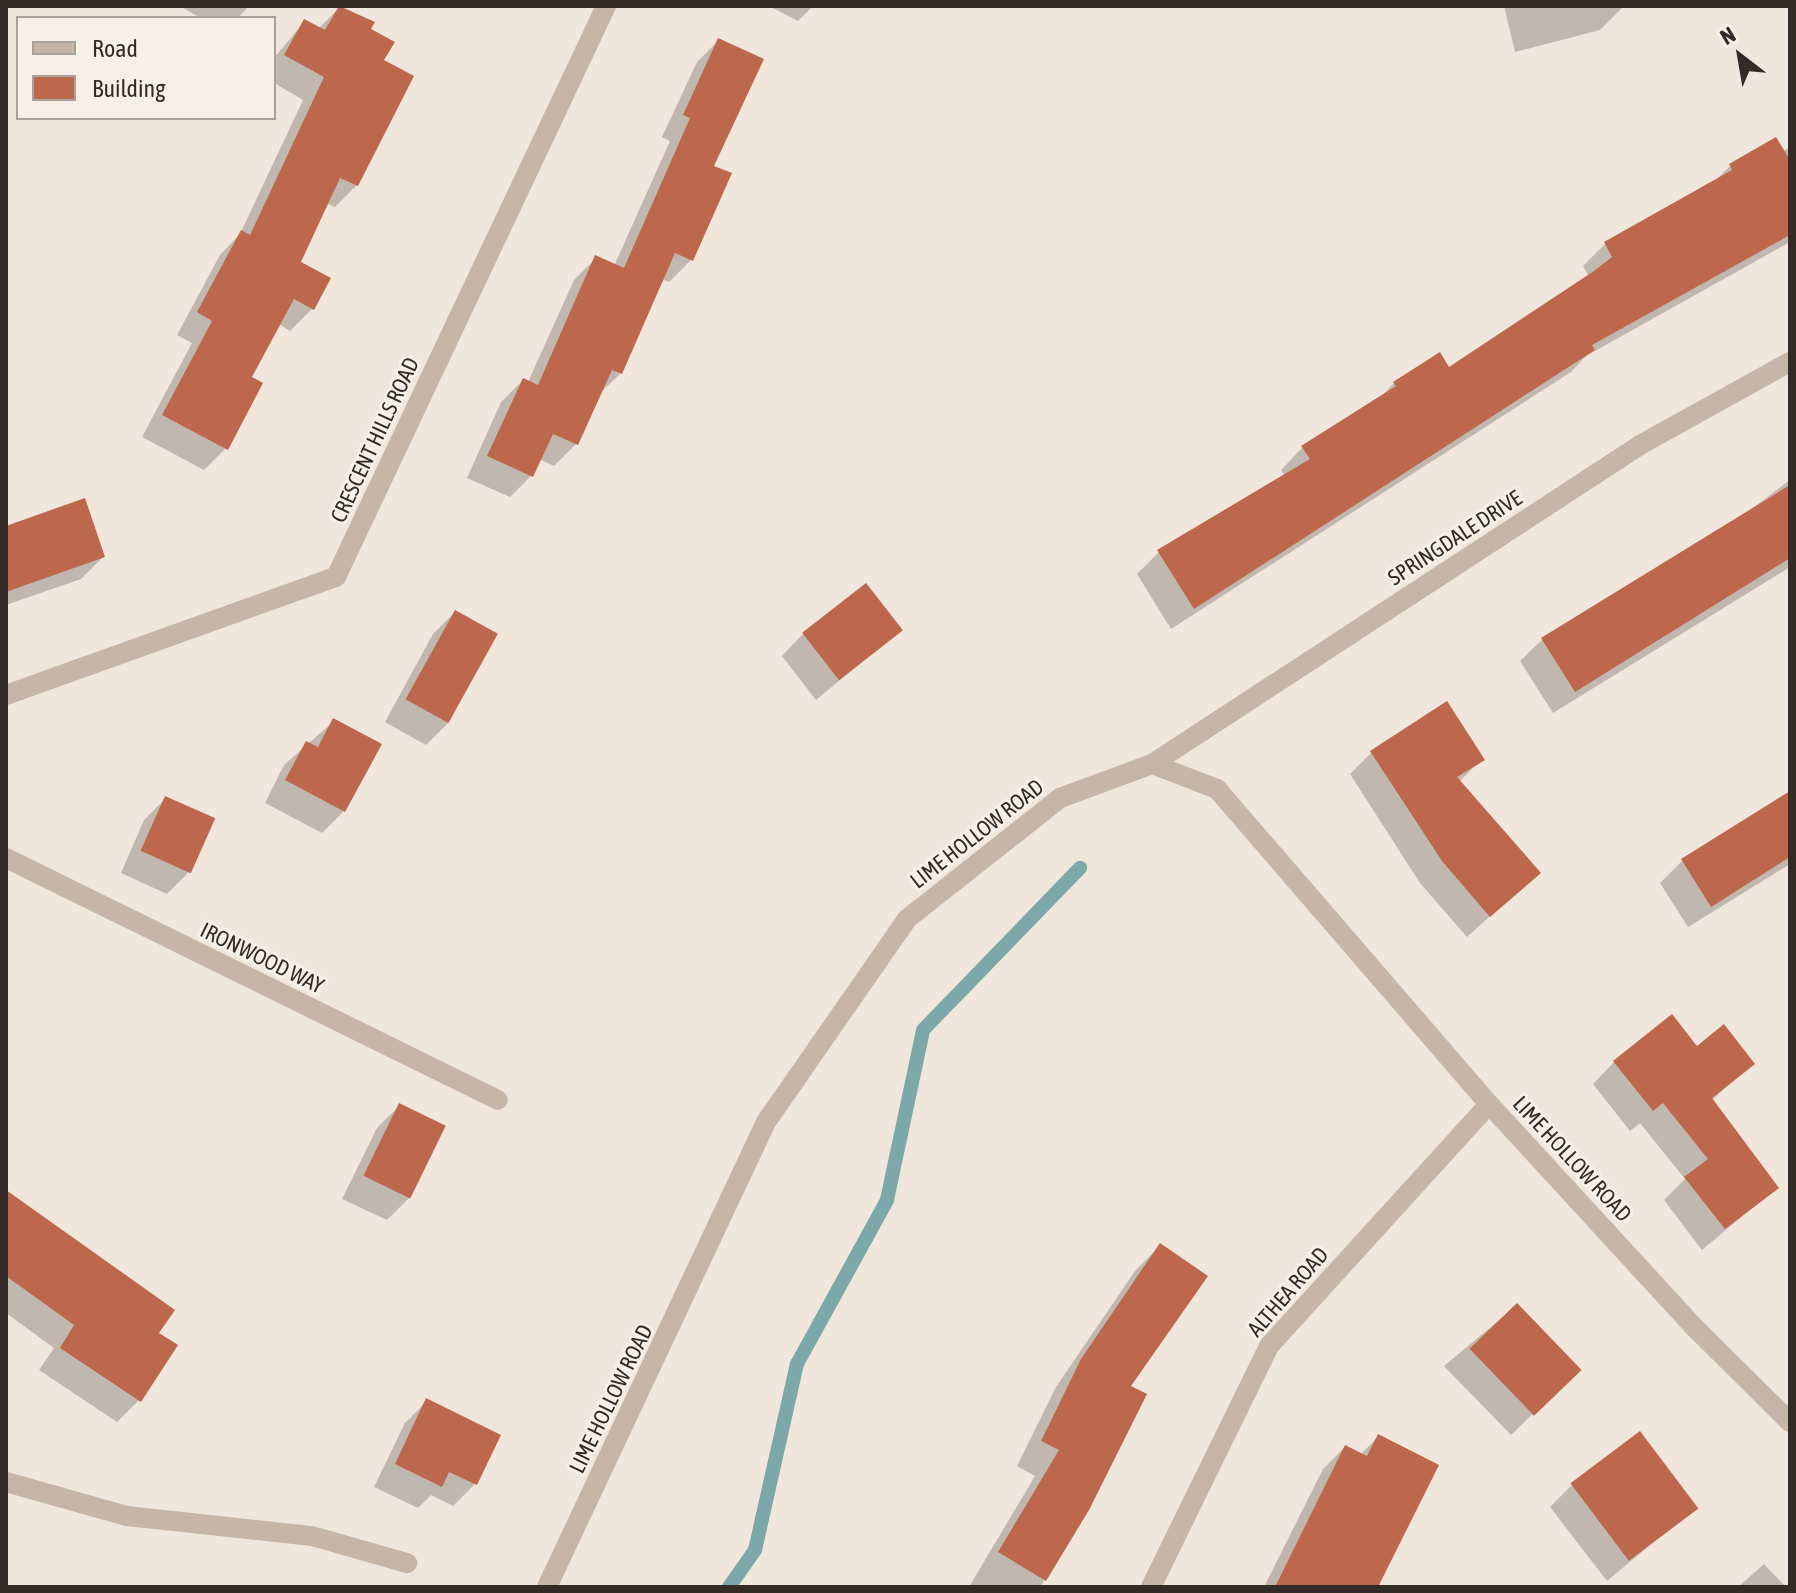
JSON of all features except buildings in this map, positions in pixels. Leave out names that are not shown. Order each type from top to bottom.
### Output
[{"type":"street","name":"CRESCENT HILLS ROAD","points":[[6,695],[336,577],[606,6]]},
{"type":"street","name":"SPRINGDALE DRIVE","points":[[1152,764],[1640,445],[1790,362]]},
{"type":"street","name":"LIME HOLLOW ROAD","points":[[547,1587],[766,1122],[907,919],[1060,798],[1152,764],[1217,789],[1489,1104],[1696,1329],[1790,1422]]},
{"type":"street","name":"IRONWOOD WAY","points":[[6,858],[498,1100]]},
{"type":"street","name":"ALTHEA ROAD","points":[[1151,1587],[1269,1346],[1489,1104]]},
{"type":"street","points":[[6,1482],[127,1516],[312,1536],[407,1563]]},
{"type":"waterway","points":[[729,1587],[755,1550],[797,1364],[887,1200],[923,1030],[1080,868]]}]
